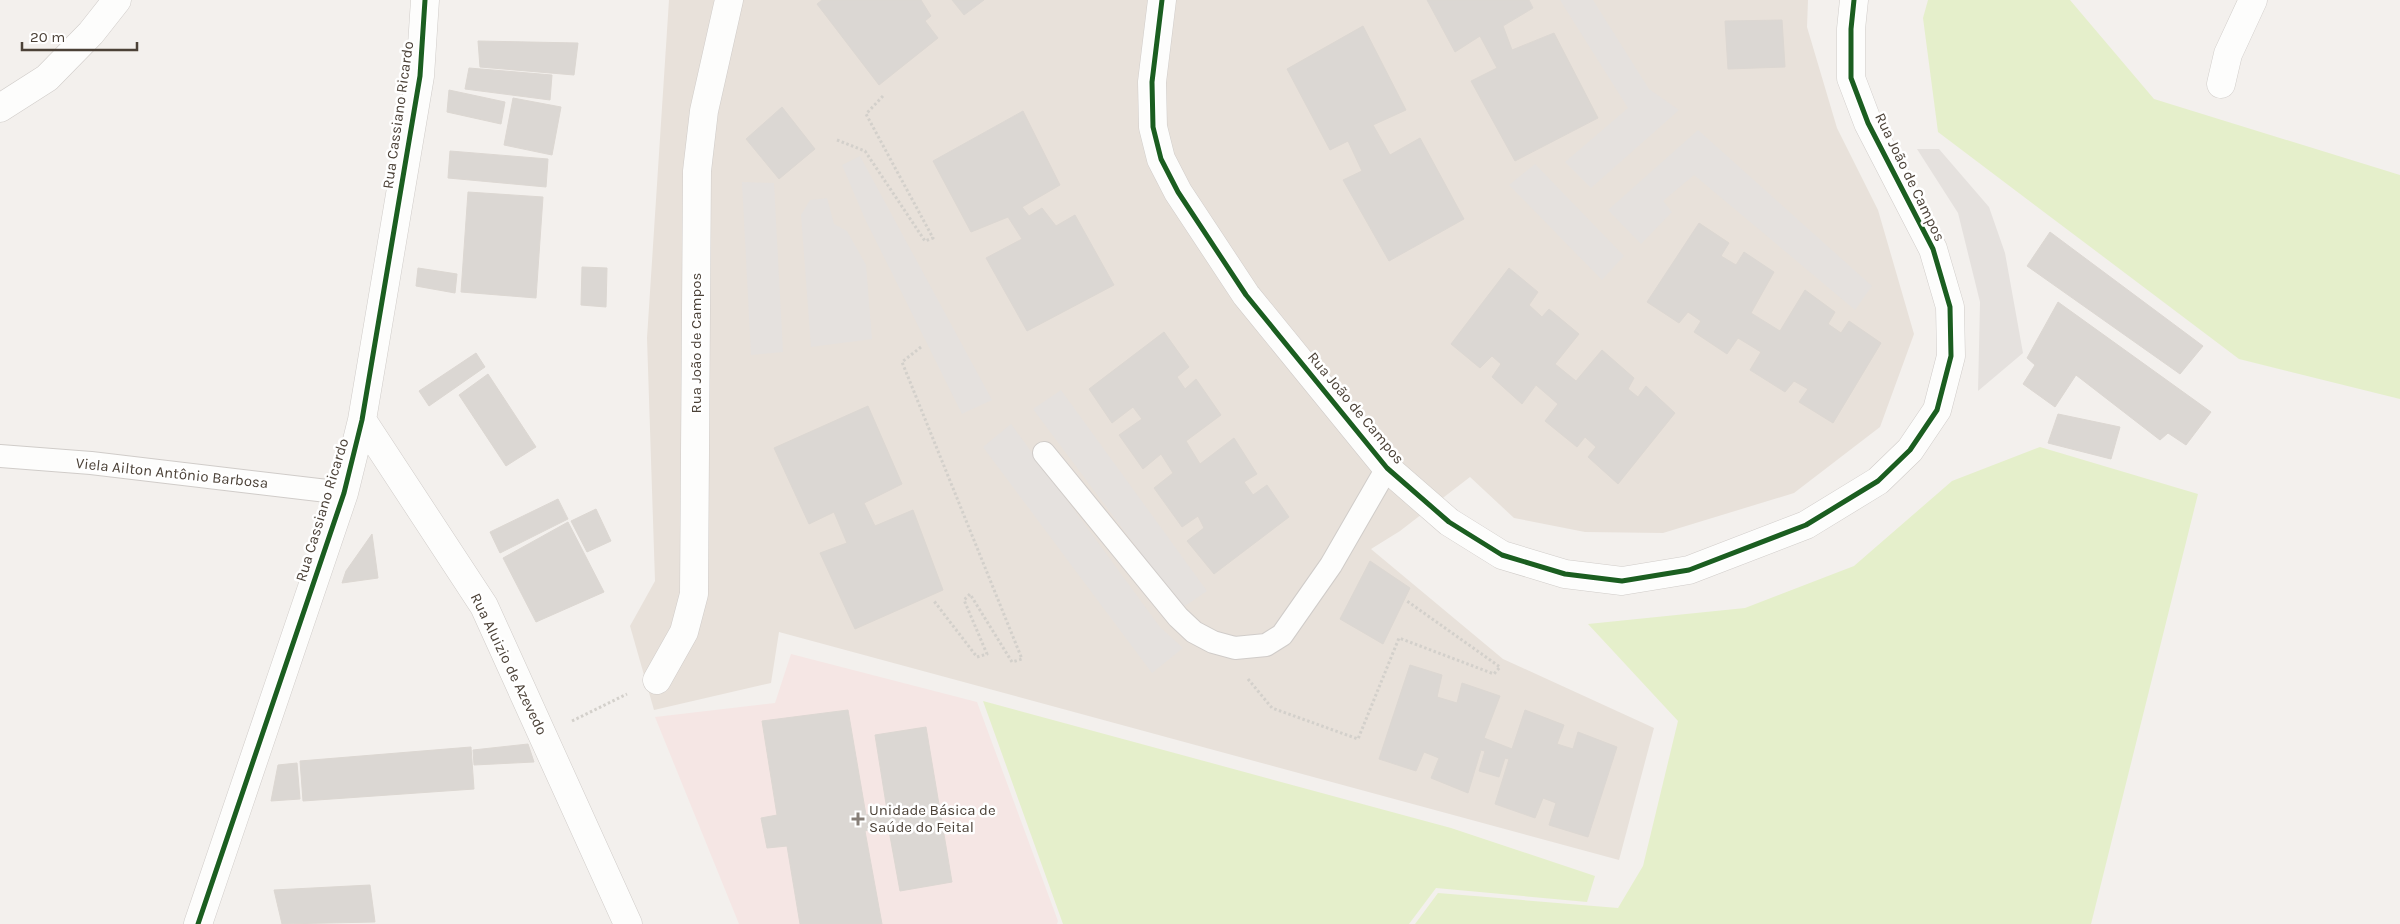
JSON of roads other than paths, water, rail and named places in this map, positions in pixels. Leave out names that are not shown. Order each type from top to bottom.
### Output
[{"type":"street","points":[[0,108],[47,78],[91,33],[117,0]]},
{"type":"street","name":"Rua Cassiano Ricardo","points":[[198,924],[344,493],[362,420],[420,76],[425,0]]},
{"type":"street","name":"Rua João de Campos","points":[[657,680],[684,632],[694,594],[697,171],[704,112],[729,0]]},
{"type":"street","name":"Rua João de Campos","points":[[1162,0],[1152,82],[1153,127],[1161,159],[1178,192],[1246,295],[1387,468],[1449,522],[1502,555],[1565,574],[1622,581],[1689,570],[1806,525],[1878,481],[1910,450],[1937,410],[1950,356],[1950,306],[1933,249],[1868,123],[1851,78],[1851,28],[1854,0]]},
{"type":"street","points":[[2221,84],[2228,54],[2254,0]]},
{"type":"street","name":"Rua Aluizio de Azevedo","points":[[362,420],[484,606],[628,924]]},
{"type":"lane","name":"Rua João de Campos","points":[[1044,454],[1178,617],[1194,632],[1220,644],[1235,648],[1266,645],[1282,635],[1331,565],[1387,468]]},
{"type":"lane","name":"Viela Ailton Antônio Barbosa","points":[[0,456],[91,463],[344,493]]},
{"type":"place","name":"Unidade Básica de Saúde do Feital","points":[[858,819]]}]
